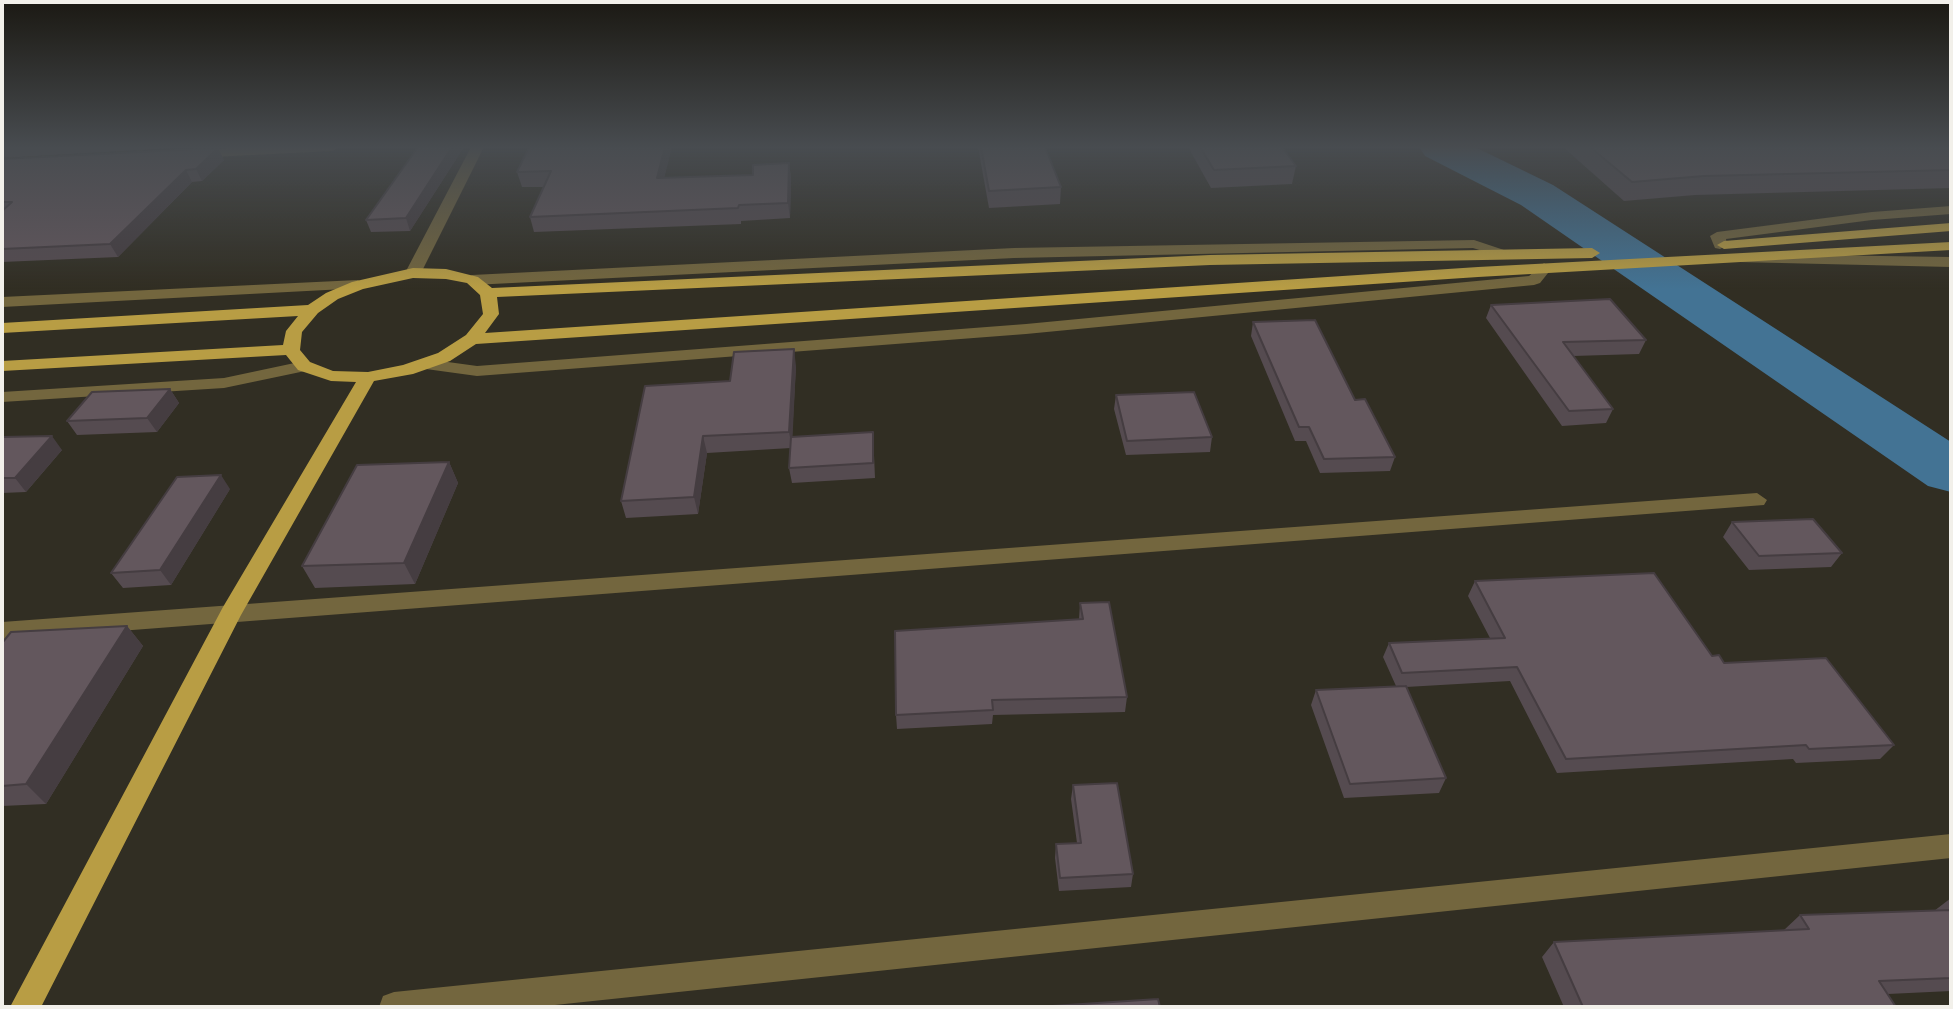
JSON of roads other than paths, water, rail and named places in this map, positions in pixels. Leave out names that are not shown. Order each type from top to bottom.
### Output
[{"type":"main road","points":[[1680,255],[1720,245],[1951,227]]},
{"type":"main road","points":[[488,293],[491,314],[472,339],[426,364],[368,377],[331,376],[304,366],[291,350],[294,331],[312,310],[358,285],[413,273],[446,274],[472,280],[488,293],[1210,260],[1508,254],[1591,259],[1680,255],[1732,258],[1951,246]]},
{"type":"main road","points":[[472,339],[1544,268],[1591,259]]},
{"type":"main road","points":[[2,328],[312,310]]},
{"type":"main road","points":[[2,366],[291,350]]},
{"type":"main road","points":[[25,1007],[231,613],[368,377]]},
{"type":"street","points":[[413,273],[454,194]]},
{"type":"street","points":[[1720,245],[1717,236],[1872,216],[1951,210]]},
{"type":"street","points":[[472,280],[1030,253],[1474,244],[1508,254]]},
{"type":"street","points":[[1732,258],[1802,262],[1951,262]]},
{"type":"street","points":[[426,364],[492,370],[1057,327],[1534,280],[1544,268]]},
{"type":"street","points":[[2,302],[358,285]]},
{"type":"street","points":[[2,397],[224,383],[304,366]]},
{"type":"street","points":[[2,631],[1757,500]]},
{"type":"street","points":[[394,1007],[1951,846]]},
{"type":"waterway","points":[[1535,194],[1951,471]]}]
